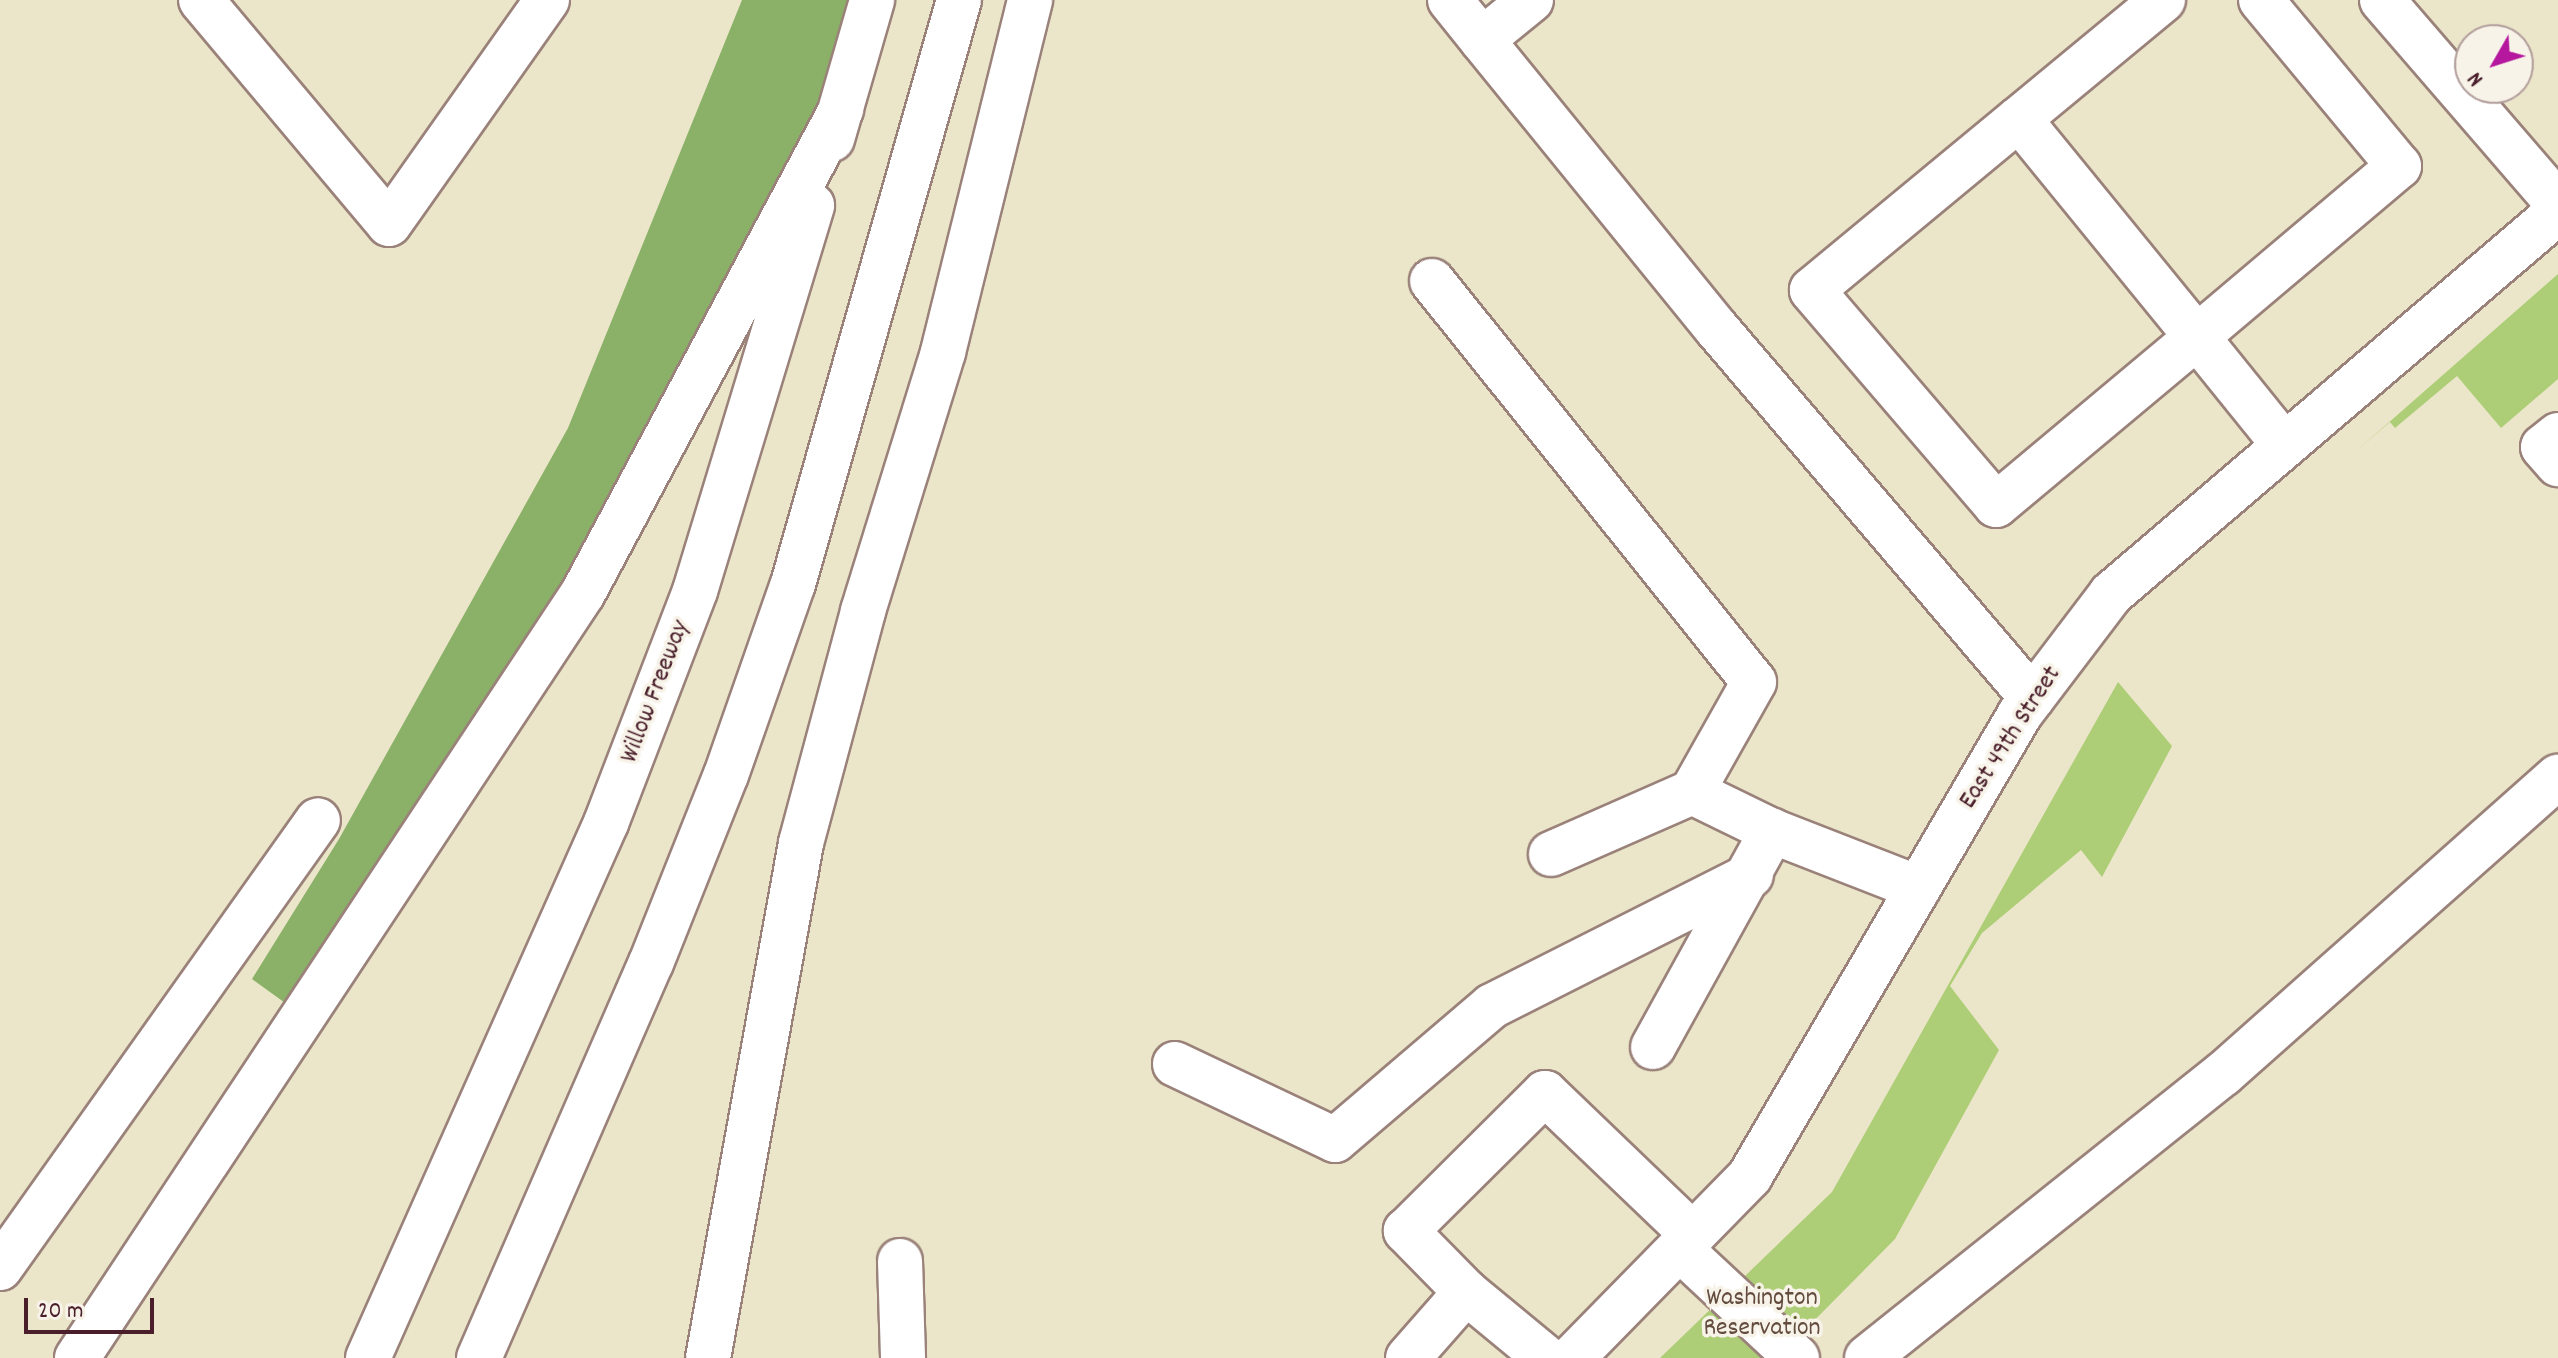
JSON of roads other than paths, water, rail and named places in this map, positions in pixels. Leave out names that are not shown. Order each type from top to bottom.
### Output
[{"type":"main road","points":[[201,0],[389,224],[547,0]]},
{"type":"main road","name":"Willow Freeway","points":[[368,1358],[606,823],[695,591],[872,0]]},
{"type":"main road","points":[[479,1358],[651,963],[726,775],[793,584],[959,0]]},
{"type":"main road","points":[[708,1358],[801,843],[863,611],[943,352],[1030,0]]},
{"type":"main road","points":[[1450,0],[1717,329],[2032,698]]},
{"type":"main road","points":[[1482,40],[1531,0]]},
{"type":"main road","points":[[2163,0],[1812,290],[1996,505],[2399,166],[2261,0]]},
{"type":"main road","points":[[2382,0],[2558,204]]},
{"type":"main road","points":[[77,1358],[583,593],[841,110]]},
{"type":"main road","points":[[2019,119],[2284,445]]},
{"type":"main road","name":"East 49th Street","points":[[1572,1358],[1750,1176],[2032,698],[2111,594],[2558,212]]},
{"type":"main road","points":[[1432,281],[1754,682],[1692,792],[1551,854]]},
{"type":"main road","points":[[2558,435],[2543,447],[2558,464]]},
{"type":"main road","points":[[1867,1358],[2223,1074],[2558,777]]},
{"type":"main road","points":[[1692,792],[1772,831],[1918,888]]},
{"type":"main road","points":[[0,1268],[318,820]]},
{"type":"main road","points":[[1653,1047],[1751,875],[1772,831]]},
{"type":"main road","points":[[1175,1064],[1335,1140],[1492,1006],[1751,875]]},
{"type":"main road","points":[[1546,1358],[1466,1292],[1406,1231],[1545,1093],[1797,1358]]},
{"type":"main road","points":[[900,1261],[903,1358]]},
{"type":"main road","points":[[1408,1358],[1466,1292]]},
{"type":"park label","name":"Washington Reservation","points":[[1762,1314]]}]
